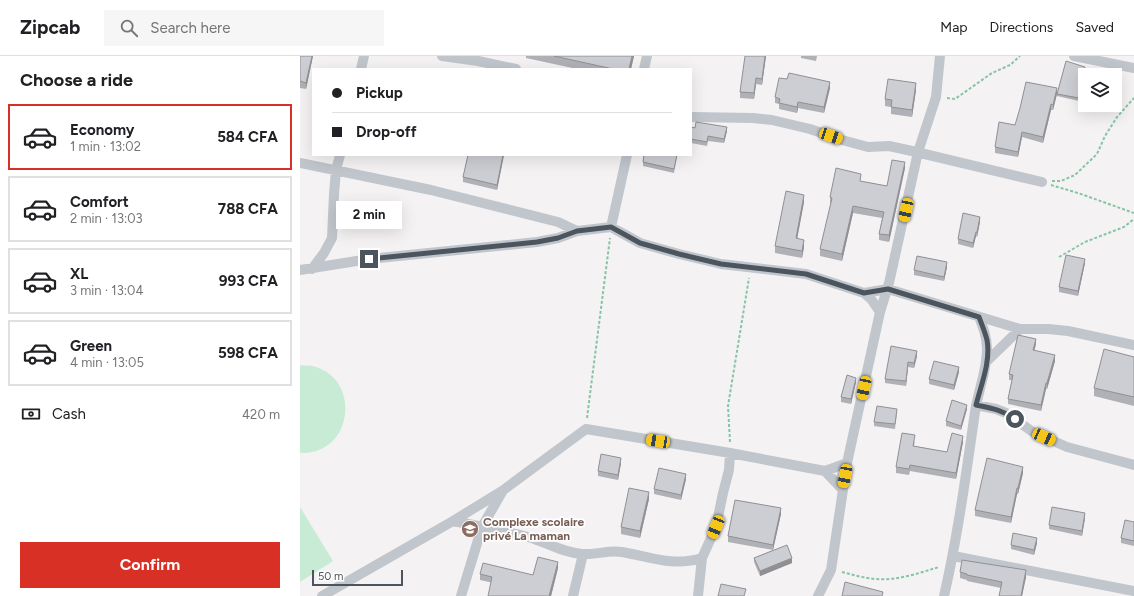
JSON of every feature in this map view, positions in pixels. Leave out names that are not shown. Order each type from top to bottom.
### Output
[{"type":"street","points":[[361,68],[364,56]]},
{"type":"street","points":[[442,56],[476,59],[512,68]]},
{"type":"street","points":[[644,68],[646,56]]},
{"type":"street","points":[[818,596],[831,570],[847,463],[880,312],[888,289],[918,152],[936,97],[940,56]]},
{"type":"street","points":[[1074,56],[1134,68]]},
{"type":"street","points":[[692,116],[772,120],[810,129],[868,147],[889,146],[1042,182]]},
{"type":"street","points":[[312,269],[324,253],[332,238],[336,170],[340,156]]},
{"type":"street","points":[[611,227],[627,156]]},
{"type":"street","points":[[300,163],[431,190],[558,222],[577,231]]},
{"type":"street","points":[[300,270],[369,259],[537,242],[558,238],[577,231],[611,227],[640,243],[679,254],[721,264],[806,274],[864,293],[871,299],[880,312]]},
{"type":"street","points":[[864,293],[888,289],[1020,329],[1068,331],[1134,345]]},
{"type":"street","points":[[944,596],[953,556],[976,405],[986,362],[987,342],[979,317]]},
{"type":"street","points":[[986,362],[1020,329]]},
{"type":"street","points":[[976,405],[996,409],[1006,413],[1033,432],[1067,447],[1134,465]]},
{"type":"street","points":[[322,596],[453,521],[502,491],[586,429],[730,453],[825,471],[847,463]]},
{"type":"street","points":[[698,596],[702,558],[716,527],[729,470],[730,453]]},
{"type":"street","points":[[729,470],[748,457]]},
{"type":"street","points":[[825,471],[842,489]]},
{"type":"street","points":[[461,596],[482,527],[502,491]]},
{"type":"street","points":[[453,521],[505,530],[539,540],[563,550],[583,554],[620,552],[674,563],[689,562],[702,558]]},
{"type":"street","points":[[573,596],[583,554]]},
{"type":"street","points":[[953,556],[1134,591]]},
{"type":"path","points":[[936,97],[954,99],[992,73],[1010,65],[1020,56]]},
{"type":"path","points":[[1042,182],[1061,181],[1075,175],[1097,154],[1105,136],[1117,117],[1134,98]]},
{"type":"path","points":[[1042,182],[1134,213]]},
{"type":"path","points":[[1059,257],[1085,242],[1124,227],[1134,218]]},
{"type":"path","points":[[586,429],[611,227]]},
{"type":"path","points":[[730,453],[728,406],[750,268]]},
{"type":"path","points":[[831,570],[876,579],[898,577],[919,574],[940,566],[953,556]]},
{"type":"green space","points":[[300,365],[312,366],[328,373],[339,385],[344,399],[345,414],[341,429],[332,442],[318,450],[300,453]]},
{"type":"green space","points":[[300,507],[333,561],[300,582]]},
{"type":"building","points":[[300,56],[312,56],[306,83],[300,81]]},
{"type":"building","points":[[554,56],[632,56],[629,68],[608,68]]},
{"type":"building","points":[[745,56],[765,56],[762,79],[756,78],[754,93],[740,92]]},
{"type":"building","points":[[1066,61],[1085,67],[1078,68],[1078,98],[1057,94]]},
{"type":"building","points":[[789,73],[830,82],[824,107],[798,102],[797,107],[779,103],[780,99],[775,97],[779,78],[787,79]]},
{"type":"building","points":[[888,79],[916,83],[912,110],[891,107],[892,100],[885,99]]},
{"type":"building","points":[[1026,82],[1057,88],[1053,105],[1051,104],[1043,137],[1022,132],[1018,152],[995,147],[999,122],[1015,125]]},
{"type":"building","points":[[696,122],[727,127],[724,139],[708,136],[707,142],[692,139],[692,127],[695,128]]},
{"type":"building","points":[[468,156],[503,156],[497,185],[463,177]]},
{"type":"building","points":[[644,156],[677,156],[674,169],[643,162]]},
{"type":"building","points":[[892,160],[905,162],[889,235],[879,234],[884,212],[853,206],[842,254],[820,249],[832,198],[830,197],[836,168],[861,174],[860,181],[887,186]]},
{"type":"building","points":[[786,191],[804,195],[796,238],[804,240],[802,251],[775,246]]},
{"type":"building","points":[[963,213],[980,217],[973,243],[958,239]]},
{"type":"building","points":[[1066,255],[1085,259],[1078,291],[1059,287]]},
{"type":"building","points":[[917,256],[947,262],[944,277],[914,270]]},
{"type":"building","points":[[1018,335],[1036,339],[1033,350],[1055,355],[1041,405],[1008,399],[1013,375],[1009,374]]},
{"type":"building","points":[[891,346],[917,351],[914,363],[908,362],[906,381],[885,379]]},
{"type":"building","points":[[1104,349],[1134,357],[1134,397],[1094,388]]},
{"type":"building","points":[[934,361],[959,367],[954,385],[929,379]]},
{"type":"building","points":[[847,375],[856,378],[851,399],[841,397]]},
{"type":"building","points":[[952,400],[967,405],[961,426],[946,421]]},
{"type":"building","points":[[877,406],[897,409],[895,424],[874,422]]},
{"type":"building","points":[[902,433],[915,435],[913,446],[947,452],[952,433],[963,436],[956,473],[910,465],[909,469],[896,467]]},
{"type":"building","points":[[601,454],[621,458],[618,475],[598,471]]},
{"type":"building","points":[[987,458],[1023,467],[1011,517],[975,510]]},
{"type":"building","points":[[659,468],[686,474],[681,495],[654,489]]},
{"type":"building","points":[[629,488],[649,492],[640,531],[621,527]]},
{"type":"building","points":[[735,500],[781,508],[773,545],[728,536]]},
{"type":"building","points":[[1052,507],[1085,513],[1082,531],[1049,525]]},
{"type":"building","points":[[1125,520],[1134,522],[1134,541],[1121,538]]},
{"type":"building","points":[[1013,533],[1037,538],[1034,550],[1011,545]]},
{"type":"building","points":[[787,545],[792,558],[760,571],[754,558]]},
{"type":"building","points":[[538,557],[558,562],[549,596],[488,596],[492,577],[480,574],[483,563],[533,575]]},
{"type":"building","points":[[962,560],[1026,570],[1021,596],[999,596],[1002,582],[967,575],[960,572]]},
{"type":"building","points":[[845,582],[883,592],[882,596],[842,596]]},
{"type":"building","points":[[721,584],[746,589],[744,596],[718,596]]},
{"type":"place","name":"Complexe scolaire privé La maman","points":[[470,529]]},
{"type":"route","points":[[369,259],[537,242],[558,238],[577,231],[611,227],[640,243],[721,264],[806,274],[864,293],[888,289],[979,317],[987,342],[987,350],[986,362],[976,405],[996,409],[1015,419]]}]
